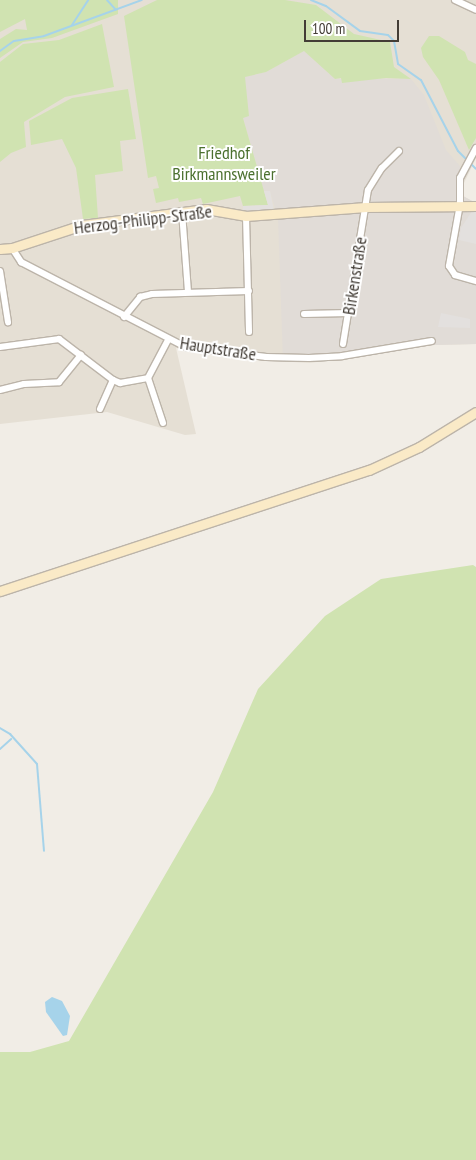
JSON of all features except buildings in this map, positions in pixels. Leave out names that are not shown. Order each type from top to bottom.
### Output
[{"type":"main road","name":"Herzog-Philipp-Straße","points":[[12,248],[82,226],[206,209],[246,216],[366,207],[460,204],[476,206]]},
{"type":"main road","points":[[0,249],[12,248]]},
{"type":"main road","points":[[0,591],[370,470],[419,447],[476,412]]},
{"type":"street","points":[[455,0],[476,10]]},
{"type":"street","points":[[476,148],[464,169],[458,190],[460,204],[449,266],[455,275],[476,281]]},
{"type":"street","points":[[366,207],[372,183],[399,151]]},
{"type":"street","name":"Birkenstraße","points":[[343,344],[366,207]]},
{"type":"street","points":[[182,212],[188,291]]},
{"type":"street","points":[[246,216],[249,332]]},
{"type":"street","name":"Hauptstraße","points":[[12,248],[21,262],[168,340],[186,347],[266,357],[309,358],[342,356],[432,340]]},
{"type":"street","points":[[0,271],[8,322]]},
{"type":"street","points":[[124,317],[140,297],[188,291],[249,291]]},
{"type":"street","points":[[304,314],[349,313]]},
{"type":"street","points":[[0,347],[58,339],[113,380],[120,383],[148,378]]},
{"type":"street","points":[[164,423],[148,378],[168,340]]},
{"type":"street","points":[[0,390],[24,384],[59,382],[81,355]]},
{"type":"street","points":[[100,409],[113,380]]},
{"type":"shaded area","points":[[0,0],[476,0],[476,158],[464,183],[463,196],[475,203],[476,344],[434,345],[310,363],[243,359],[176,348],[196,434],[185,435],[107,412],[0,424]]},
{"type":"shaded area","points":[[304,51],[335,79],[411,79],[424,95],[446,150],[460,166],[463,196],[476,203],[476,344],[434,345],[312,362],[283,361],[278,218],[270,191],[264,191],[243,117],[249,115],[244,77],[266,72]]},
{"type":"shaded area","points":[[264,191],[270,191],[274,210],[243,212],[243,206],[268,205]]},
{"type":"shaded area","points":[[472,211],[476,212],[476,244],[459,240],[461,228]]},
{"type":"shaded area","points":[[441,313],[470,319],[470,328],[438,327]]},
{"type":"green space","points":[[0,0],[118,0],[118,14],[52,38],[23,42],[0,58],[0,39],[16,29],[27,30],[25,19],[0,32]]},
{"type":"green space","name":"Friedhof Birkmannsweiler","points":[[157,0],[285,0],[316,5],[354,34],[390,42],[394,67],[411,79],[386,78],[342,83],[341,78],[335,79],[304,51],[266,72],[245,77],[249,116],[243,118],[268,205],[243,206],[240,196],[203,204],[201,198],[179,202],[178,198],[156,203],[153,189],[159,188],[156,176],[148,178],[124,16]]},
{"type":"green space","points":[[102,24],[114,87],[65,97],[24,122],[26,147],[11,153],[0,162],[0,62],[23,44],[59,40]]},
{"type":"green space","points":[[429,36],[439,36],[465,52],[468,60],[476,64],[476,138],[469,150],[439,80],[423,57],[421,48]]},
{"type":"green space","points":[[128,89],[136,139],[120,141],[123,171],[95,175],[98,218],[83,219],[76,168],[62,139],[31,145],[29,121],[72,98]]},
{"type":"green space","points":[[473,565],[476,567],[476,1160],[0,1160],[0,1052],[30,1052],[69,1041],[213,792],[258,689],[325,616],[381,579]]},
{"type":"water","points":[[52,997],[62,1001],[70,1016],[67,1035],[63,1036],[46,1012],[45,1002]]},
{"type":"waterway","points":[[72,25],[88,0]]},
{"type":"waterway","points":[[107,0],[116,10]]},
{"type":"waterway","points":[[0,51],[14,41],[44,36],[142,0]]},
{"type":"waterway","points":[[311,0],[326,6],[360,31],[388,35],[394,41],[398,64],[421,80],[458,151],[467,160]]},
{"type":"waterway","points":[[470,163],[476,169]]},
{"type":"waterway","points":[[0,728],[10,734],[37,764],[44,851]]},
{"type":"waterway","points":[[0,749],[11,739]]}]
